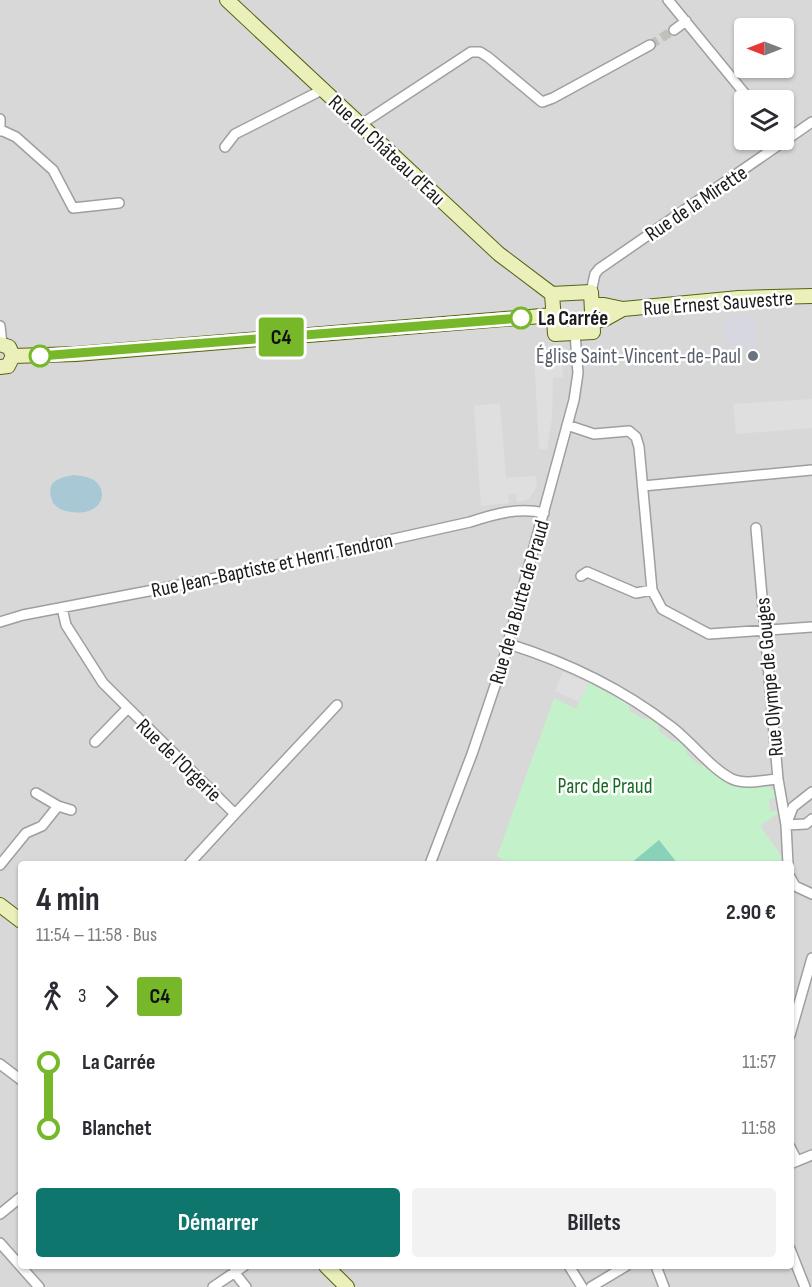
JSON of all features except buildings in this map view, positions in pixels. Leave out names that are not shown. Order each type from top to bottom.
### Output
[{"type":"main road","name":"Rue du Château d'Eau","points":[[227,0],[499,254],[552,294]]},
{"type":"main road","name":"Rue Ernest Sauvestre","points":[[552,294],[591,298],[604,305],[623,309],[739,298],[812,296]]},
{"type":"main road","points":[[552,294],[555,334],[575,333]]},
{"type":"main road","points":[[591,298],[593,322]]},
{"type":"main road","name":"Rue Ernest Sauvestre","points":[[575,333],[593,332],[593,322],[605,319],[623,309]]},
{"type":"main road","points":[[13,356],[76,354],[554,315]]},
{"type":"main road","points":[[0,368],[11,363],[13,356],[9,347],[1,344]]},
{"type":"main road","points":[[0,905],[18,919]]},
{"type":"main road","points":[[329,1269],[347,1287]]},
{"type":"street","points":[[668,0],[742,90]]},
{"type":"street","points":[[674,30],[687,21]]},
{"type":"street","points":[[360,125],[471,52],[480,52],[488,57],[542,102],[651,45]]},
{"type":"street","points":[[225,147],[235,134],[322,90]]},
{"type":"street","points":[[0,119],[1,131],[16,137],[53,170],[73,208],[119,203]]},
{"type":"street","name":"Rue de la Mirette","points":[[794,133],[812,122]]},
{"type":"street","name":"Rue de la Mirette","points":[[591,298],[595,274],[599,269],[769,150]]},
{"type":"street","points":[[0,326],[1,344]]},
{"type":"street","name":"Rue de la Butte de Praud","points":[[431,861],[472,754],[509,644],[574,400],[578,373],[575,333]]},
{"type":"street","points":[[567,425],[594,434],[632,432],[638,441],[652,590],[662,609],[709,634],[812,627]]},
{"type":"street","points":[[643,486],[812,470]]},
{"type":"street","name":"Rue Jean-Baptiste et Henri Tendron","points":[[0,622],[23,615],[232,575],[470,522],[496,514],[523,510],[544,513]]},
{"type":"street","name":"Rue Olympe de Gouges","points":[[756,528],[778,779],[786,825],[788,861]]},
{"type":"street","points":[[581,576],[587,572],[636,593],[652,590]]},
{"type":"street","name":"Rue de l'Orgerie","points":[[62,608],[66,625],[103,683],[127,710],[235,814],[192,861]]},
{"type":"street","points":[[509,644],[534,651],[587,674],[632,698],[671,726],[729,778],[743,781],[778,779]]},
{"type":"street","points":[[235,814],[337,705]]},
{"type":"street","name":"Rue de l'Orgerie","points":[[94,742],[127,710]]},
{"type":"street","points":[[812,792],[793,807],[786,825],[806,824],[812,819]]},
{"type":"street","points":[[36,793],[58,806],[71,810]]},
{"type":"street","points":[[0,865],[26,833],[42,826],[58,806]]},
{"type":"street","points":[[794,884],[812,894]]},
{"type":"street","points":[[794,1021],[812,958]]},
{"type":"street","points":[[0,1064],[18,1078]]},
{"type":"street","points":[[794,1162],[812,1155]]},
{"type":"street","points":[[0,1214],[18,1199]]},
{"type":"street","points":[[0,1243],[18,1263]]},
{"type":"street","points":[[794,1259],[805,1287]]},
{"type":"street","points":[[23,1269],[39,1287]]},
{"type":"street","points":[[213,1287],[239,1269]]},
{"type":"street","points":[[571,1269],[582,1287]]},
{"type":"street","points":[[591,1287],[621,1269]]},
{"type":"street","points":[[657,1269],[664,1287]]},
{"type":"street","points":[[234,1272],[246,1287]]},
{"type":"shaded area","points":[[0,0],[812,0],[812,1287],[0,1287]]},
{"type":"shaded area","points":[[754,315],[757,348],[726,347],[723,317]]},
{"type":"shaded area","points":[[561,351],[563,377],[553,378],[552,418],[547,449],[539,449],[534,353]]},
{"type":"shaded area","points":[[812,399],[812,428],[736,434],[733,404]]},
{"type":"shaded area","points":[[500,403],[506,478],[536,476],[537,486],[529,499],[517,502],[516,494],[508,494],[509,503],[481,506],[474,406]]},
{"type":"shaded area","points":[[563,672],[589,683],[579,702],[555,691]]},
{"type":"green space","name":"Parc de Praud","points":[[589,683],[628,704],[630,711],[643,719],[652,719],[658,724],[659,731],[673,742],[679,741],[686,747],[687,754],[699,765],[707,765],[726,783],[735,786],[763,785],[769,787],[777,798],[769,799],[770,811],[778,811],[778,813],[760,826],[781,855],[781,860],[505,861],[497,856],[554,698],[576,709]]},
{"type":"green space","points":[[659,840],[676,861],[634,861]]},
{"type":"water","points":[[73,475],[87,477],[100,487],[101,499],[92,510],[67,511],[59,508],[53,502],[50,491],[53,483]]},
{"type":"tunnel","points":[[650,45],[674,30]]},
{"type":"bus line","name":"C4","points":[[40,356],[521,318]]},
{"type":"place","name":"La Carrée","points":[[521,318]]},
{"type":"place","name":"Église Saint-Vincent-de-Paul","points":[[753,356]]}]
